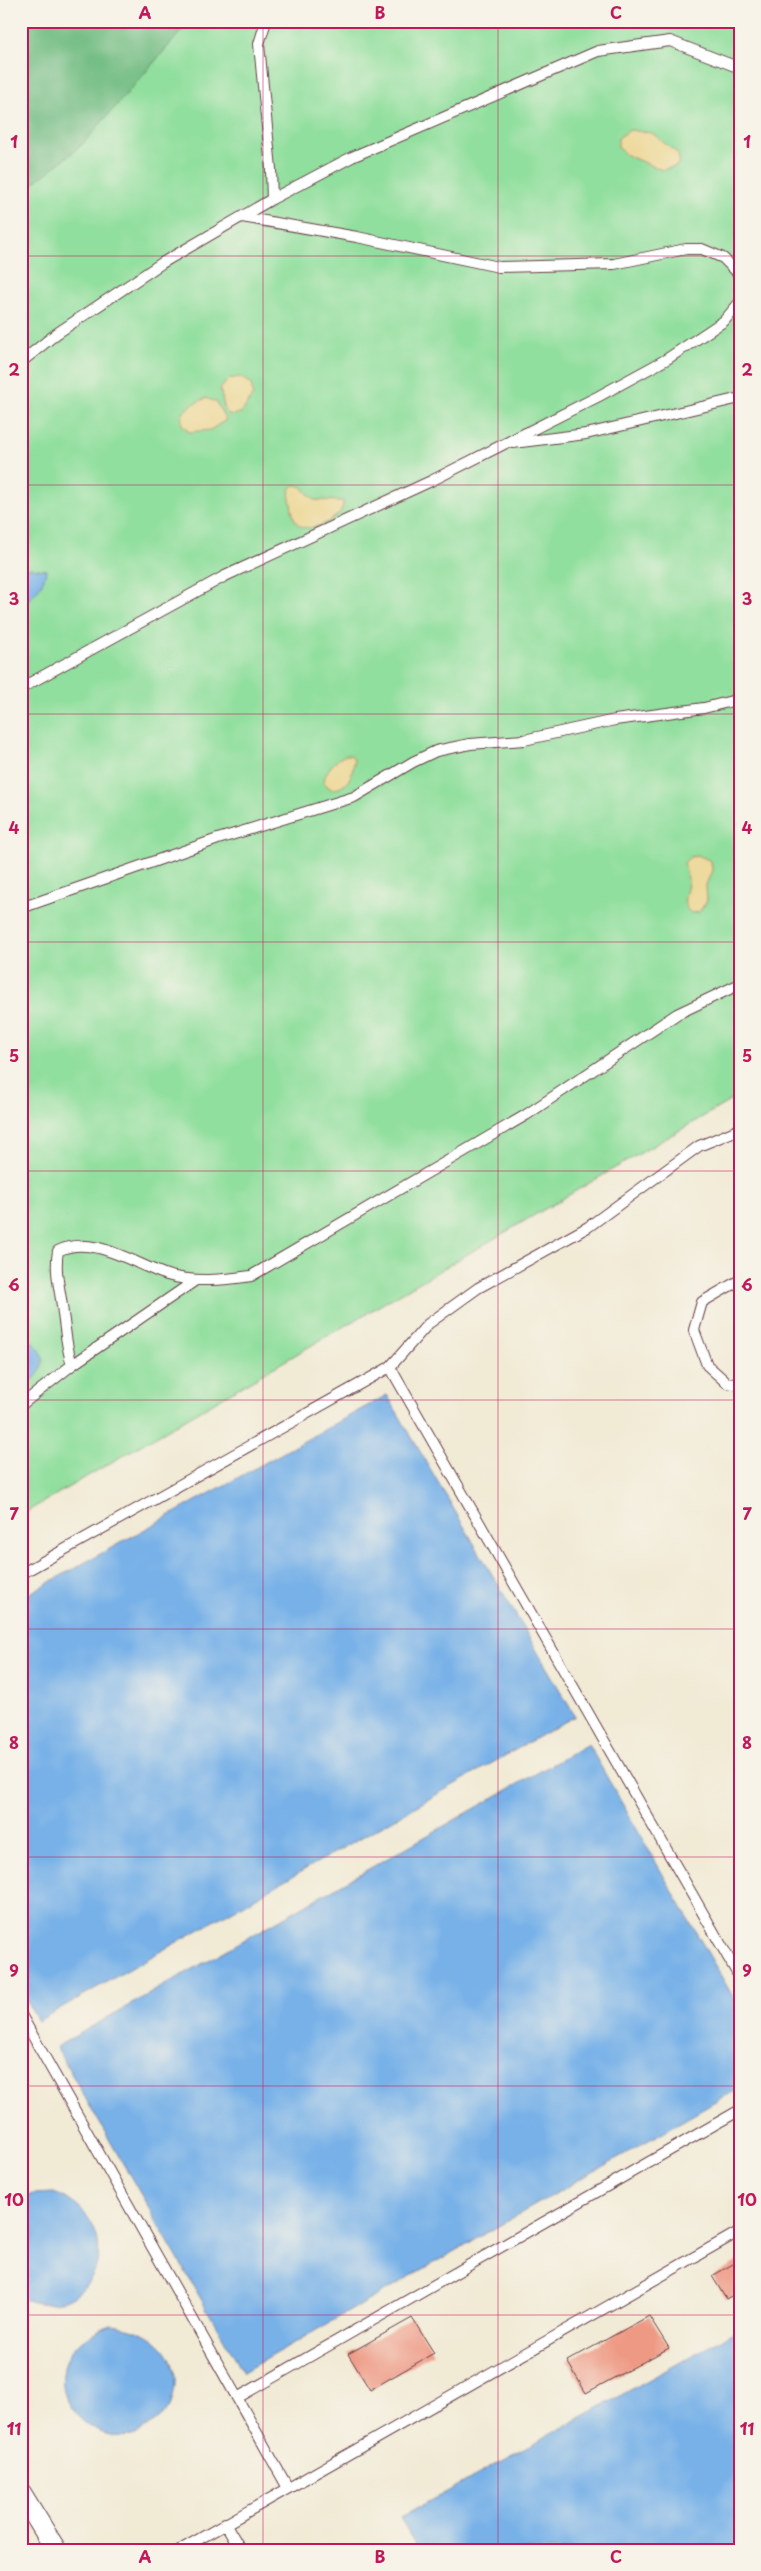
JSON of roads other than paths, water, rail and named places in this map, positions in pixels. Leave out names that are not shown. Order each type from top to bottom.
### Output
[{"type":"street","points":[[21,2493],[56,2550]]},
{"type":"lane","points":[[266,21],[259,44],[271,169],[272,199]]},
{"type":"lane","points":[[21,362],[56,334],[162,263],[272,199],[352,157],[598,51],[670,41],[740,68]]},
{"type":"lane","points":[[242,217],[273,224],[357,237],[500,267],[614,264],[686,250],[702,249],[740,267]]},
{"type":"lane","points":[[723,258],[740,275]]},
{"type":"lane","points":[[21,688],[224,576],[509,444],[667,359],[724,321],[740,302]]},
{"type":"lane","points":[[509,444],[586,434],[740,398]]},
{"type":"lane","points":[[21,908],[218,839],[354,797],[413,762],[436,751],[470,744],[524,740],[615,720],[704,708],[740,698]]},
{"type":"lane","points":[[72,1364],[64,1340],[63,1314],[57,1286],[56,1262],[58,1251],[68,1246],[92,1248],[125,1255],[167,1275],[196,1280],[251,1276],[526,1115],[677,1014],[740,984]]},
{"type":"lane","points":[[21,1574],[390,1367],[428,1324],[478,1288],[588,1227],[699,1146],[740,1129]]},
{"type":"lane","points":[[21,1405],[72,1364],[196,1280]]},
{"type":"lane","points":[[740,1280],[702,1302],[694,1330],[707,1365],[727,1383],[740,1386]]},
{"type":"lane","points":[[390,1367],[740,1978]]},
{"type":"lane","points":[[21,2016],[288,2488]]},
{"type":"lane","points":[[237,2398],[740,2110]]},
{"type":"lane","points":[[180,2550],[740,2231]]},
{"type":"lane","points":[[225,2523],[241,2550]]},
{"type":"water","points":[[21,569],[46,570],[45,575],[38,590],[21,604]]},
{"type":"water","points":[[21,1335],[39,1349],[43,1362],[36,1376],[21,1392]]},
{"type":"water","points":[[387,1395],[575,1716],[38,2021],[21,1992],[21,1598]]},
{"type":"water","points":[[588,1744],[740,2009],[740,2088],[243,2372],[56,2047]]},
{"type":"water","points":[[54,2193],[79,2208],[94,2227],[99,2248],[95,2269],[85,2286],[68,2299],[46,2303],[21,2298],[21,2198],[33,2194]]},
{"type":"water","points":[[111,2325],[141,2332],[153,2339],[163,2348],[170,2359],[174,2372],[175,2387],[167,2410],[154,2422],[131,2436],[116,2436],[102,2433],[89,2426],[69,2405],[64,2391],[63,2377],[69,2355],[84,2339]]},
{"type":"water","points":[[740,2329],[740,2550],[420,2550],[400,2518]]}]
